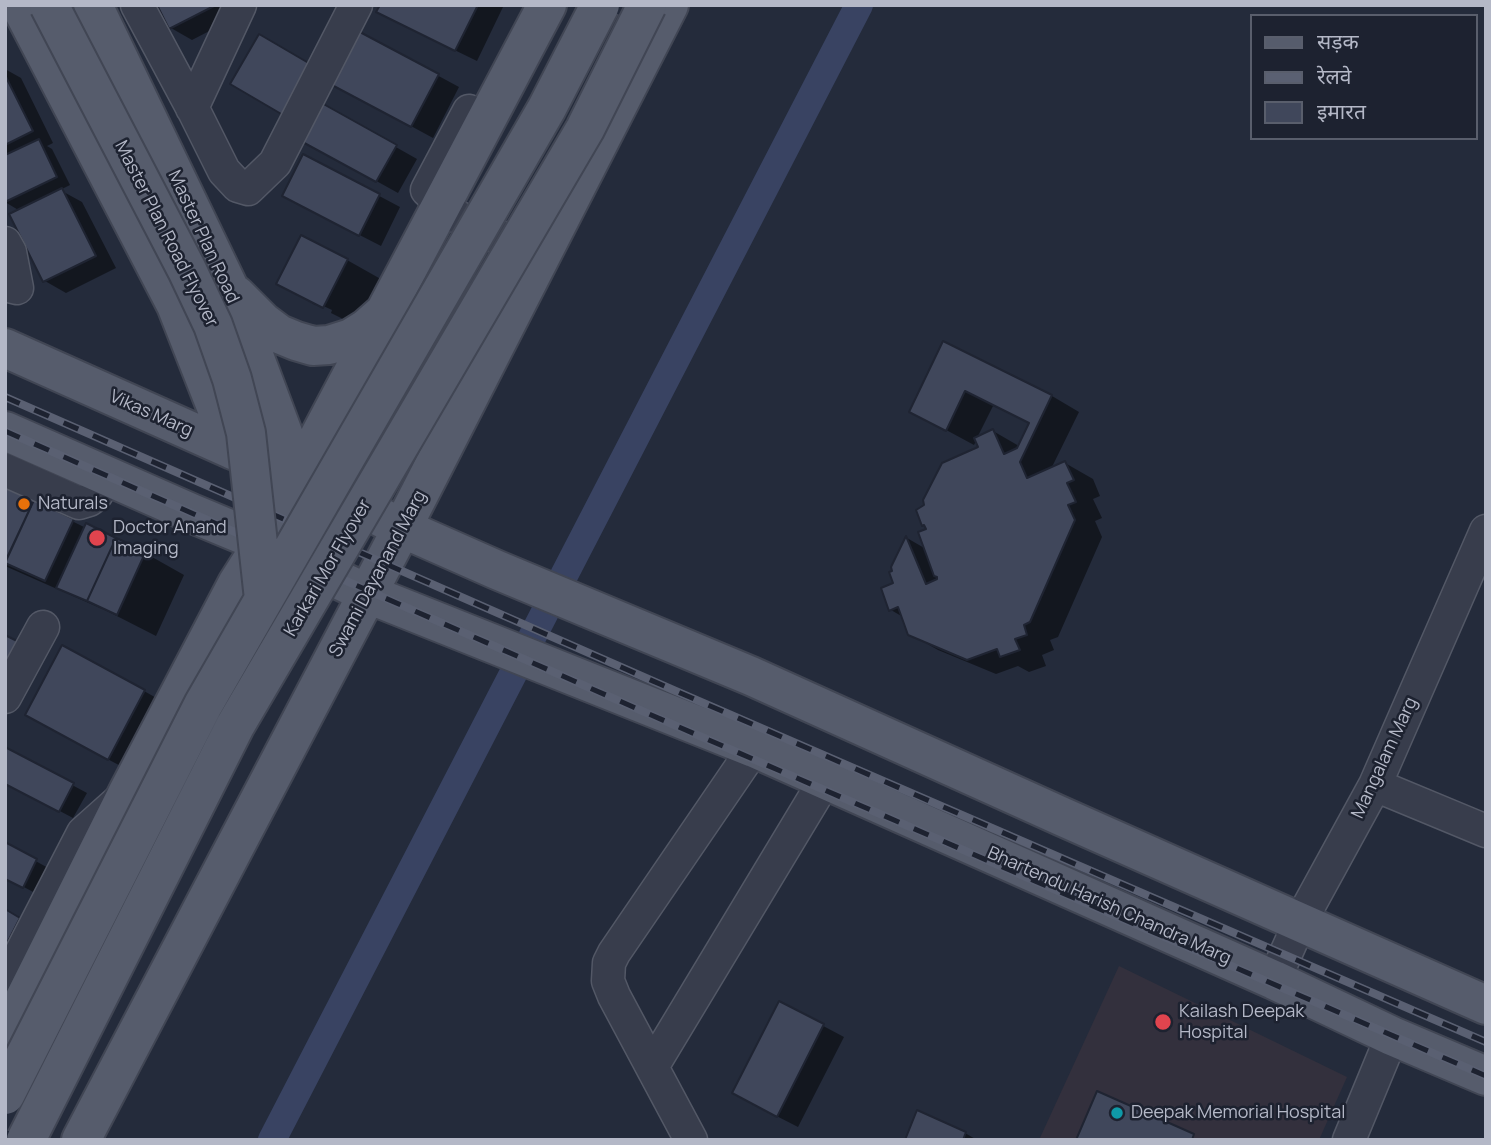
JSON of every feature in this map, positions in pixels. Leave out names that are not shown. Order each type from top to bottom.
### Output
[{"type":"main road","points":[[20,5],[176,306],[233,450]]},
{"type":"main road","name":"Master Plan Road Flyover","points":[[49,5],[213,325],[232,379],[246,433],[264,599]]},
{"type":"main road","name":"Master Plan Road","points":[[93,5],[228,286],[299,476]]},
{"type":"main road","points":[[5,1038],[128,792],[237,584],[263,543],[299,476],[547,5]]},
{"type":"main road","points":[[5,1095],[203,705],[547,107],[600,5]]},
{"type":"main road","name":"Karkari Mor Flyover","points":[[26,1140],[235,726],[585,128],[647,5]]},
{"type":"main road","name":"Swami Dayanand Marg","points":[[81,1140],[368,594],[670,5]]},
{"type":"main road","points":[[176,306],[228,286],[263,322],[279,334],[313,345],[329,345],[351,338],[387,310]]},
{"type":"main road","name":"Vikas Marg","points":[[5,348],[233,450],[299,476]]},
{"type":"main road","points":[[5,430],[263,543],[368,594]]},
{"type":"main road","points":[[299,476],[402,528],[751,676],[1486,1005]]},
{"type":"main road","name":"Bhartendu Harish Chandra Marg","points":[[368,594],[742,743],[1486,1076]]},
{"type":"street","points":[[137,5],[224,170],[238,186],[248,189],[275,163],[356,5]]},
{"type":"street","points":[[192,108],[240,5]]},
{"type":"street","points":[[527,5],[427,190],[451,213],[497,237],[548,244]]},
{"type":"street","points":[[5,243],[10,252],[17,288],[5,285]]},
{"type":"street","points":[[5,470],[79,503],[96,495],[108,476]]},
{"type":"street","name":"Mangalam Marg","points":[[1274,980],[1300,922],[1375,785],[1486,531]]},
{"type":"street","points":[[5,697],[43,627]]},
{"type":"street","points":[[691,1140],[614,996],[608,981],[609,963],[742,743]]},
{"type":"street","points":[[652,1067],[825,780]]},
{"type":"street","points":[[1375,785],[1486,831]]},
{"type":"street","points":[[5,984],[83,834],[128,792]]},
{"type":"street","points":[[1349,1140],[1392,1036]]},
{"type":"shaded area","name":"Kailash Deepak Hospital","points":[[1119,966],[1347,1077],[1319,1140],[1039,1140]]},
{"type":"building","points":[[157,5],[216,5],[169,29]]},
{"type":"building","points":[[380,5],[478,5],[455,51],[376,12]]},
{"type":"building","points":[[358,31],[439,74],[411,127],[330,84]]},
{"type":"building","points":[[259,34],[312,65],[283,115],[230,84]]},
{"type":"building","points":[[5,75],[33,131],[5,145]]},
{"type":"building","points":[[318,101],[397,145],[376,182],[297,139]]},
{"type":"building","points":[[39,139],[57,177],[5,202],[5,155]]},
{"type":"building","points":[[303,154],[380,194],[359,236],[282,196]]},
{"type":"building","points":[[62,188],[96,256],[43,282],[9,214]]},
{"type":"building","points":[[301,235],[348,259],[323,308],[276,284]]},
{"type":"building","points":[[943,341],[1052,395],[1020,462],[1027,478],[1065,461],[1074,480],[1067,483],[1076,502],[1068,505],[1075,520],[1030,622],[1024,625],[1027,635],[1015,639],[1020,650],[1000,657],[997,649],[967,660],[908,635],[898,607],[889,611],[881,588],[893,583],[889,572],[892,571],[891,567],[906,536],[926,584],[937,579],[918,532],[926,529],[922,526],[916,510],[924,505],[923,500],[942,463],[978,447],[974,438],[993,429],[1004,454],[1017,448],[1029,423],[965,391],[946,431],[909,412]]},
{"type":"building","points":[[5,486],[34,500],[5,562]]},
{"type":"building","points":[[34,500],[74,519],[45,581],[5,563]]},
{"type":"building","points":[[86,523],[116,538],[87,601],[56,588]]},
{"type":"building","points":[[116,538],[146,551],[117,615],[87,601]]},
{"type":"building","points":[[5,635],[21,643],[5,675]]},
{"type":"building","points":[[62,645],[145,690],[108,760],[25,715]]},
{"type":"building","points":[[5,747],[74,783],[59,812],[5,784]]},
{"type":"building","points":[[5,842],[37,859],[23,888],[5,879]]},
{"type":"building","points":[[5,909],[20,918],[5,947]]},
{"type":"building","points":[[779,1001],[824,1024],[777,1117],[732,1093]]},
{"type":"building","name":"Deepak Memorial Hospital","points":[[1097,1091],[1194,1134],[1192,1140],[1076,1140]]},
{"type":"building","points":[[917,1110],[966,1132],[963,1140],[905,1140]]},
{"type":"waterway","points":[[272,1140],[859,5]]},
{"type":"railway","points":[[5,397],[1486,1042]]},
{"type":"railway","points":[[5,431],[665,721],[1486,1076]]},
{"type":"place","name":"Naturals","points":[[24,504]]},
{"type":"place","name":"Doctor Anand Imaging","points":[[97,538]]},
{"type":"place","name":"Kailash Deepak Hospital","points":[[1163,1022]]},
{"type":"place","name":"Deepak Memorial Hospital","points":[[1117,1113]]}]
